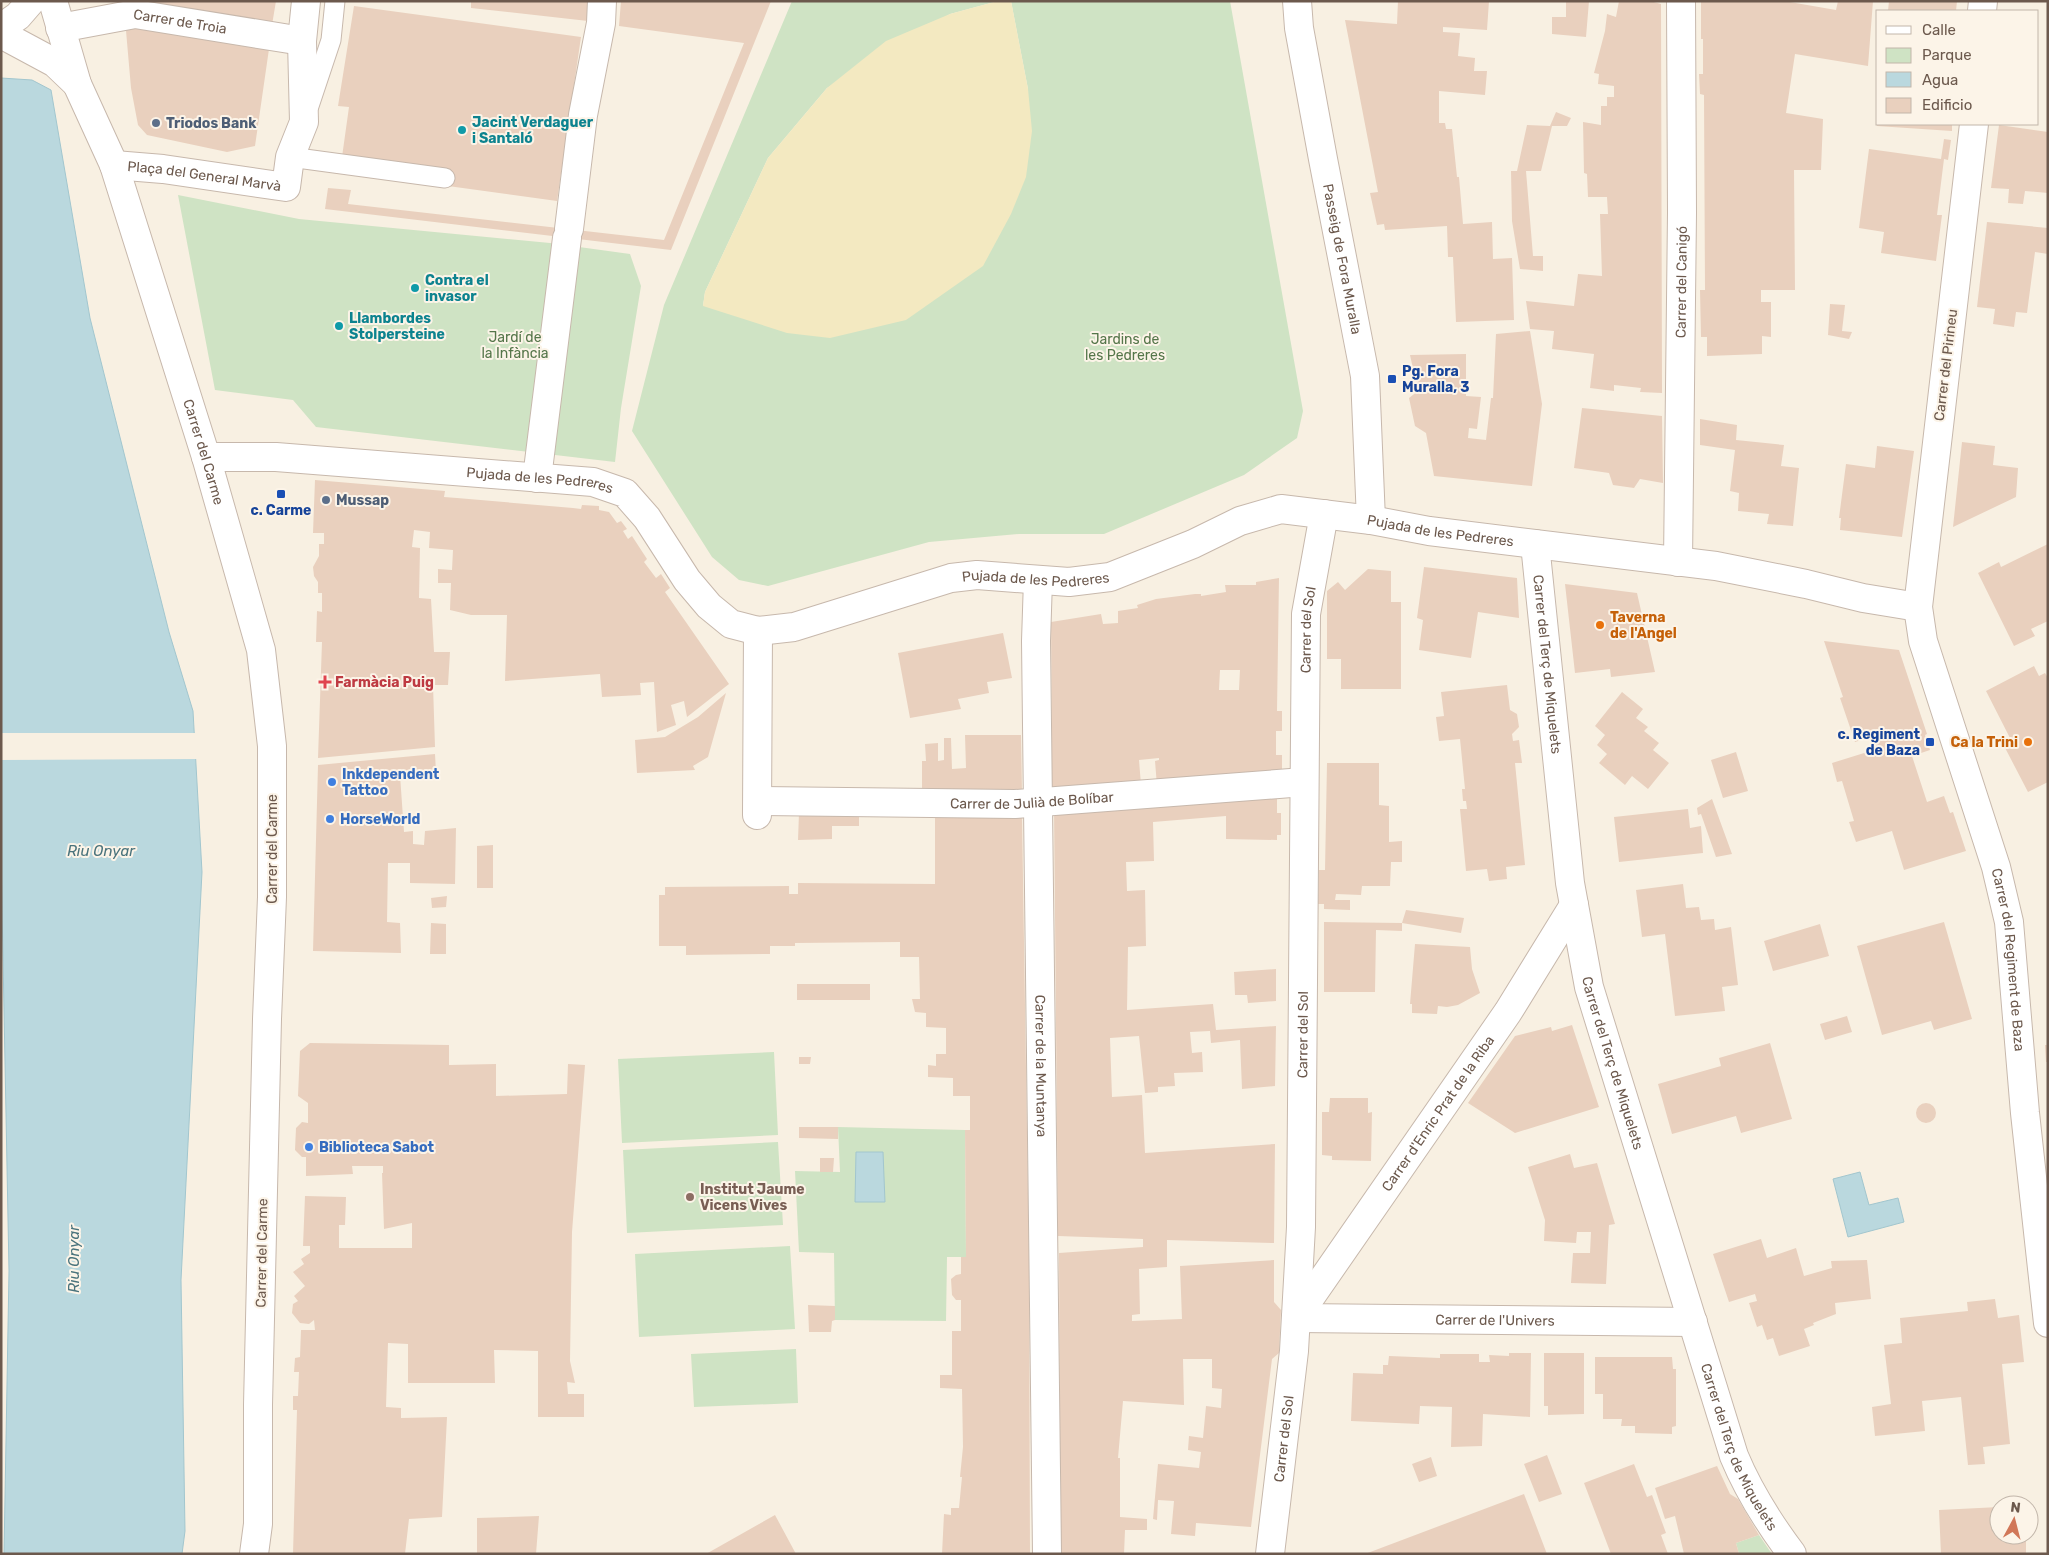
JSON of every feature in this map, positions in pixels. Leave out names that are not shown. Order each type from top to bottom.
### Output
[{"type":"street","points":[[1,28],[18,16],[31,1]]},
{"type":"street","name":"Carrer del Carme","points":[[53,1],[77,84],[114,165],[206,457],[261,650],[272,746],[272,897],[267,1019],[259,1396],[259,1515],[254,1554]]},
{"type":"street","name":"Plaça del General Marvà","points":[[114,165],[163,169],[286,187],[290,157],[304,122],[302,41],[306,1]]},
{"type":"street","points":[[537,478],[583,115],[601,23],[602,1]]},
{"type":"street","name":"Passeig de Fora Muralla","points":[[1296,1],[1299,28],[1321,150],[1365,376],[1371,520]]},
{"type":"street","name":"Carrer del Canigó","points":[[1678,562],[1682,213],[1681,1]]},
{"type":"street","name":"Carrer de Troia","points":[[60,28],[92,12],[135,14],[302,41]]},
{"type":"street","points":[[1,34],[55,64],[77,84]]},
{"type":"street","name":"Carrer del Pirineu","points":[[1918,607],[1974,125]]},
{"type":"street","name":"Pujada de les Pedreres","points":[[206,457],[269,456],[593,482],[625,493],[647,518],[687,580],[709,606],[731,624],[758,631],[794,627],[951,578],[977,575],[1069,582],[1110,577],[1193,544],[1240,521],[1278,509],[1371,520],[1429,531],[1742,571],[1863,598],[1918,607]]},
{"type":"street","name":"Carrer del Sol","points":[[1270,1554],[1294,1351],[1301,1227],[1306,614],[1324,514]]},
{"type":"street","name":"Carrer del Terç de Miquelets","points":[[1535,544],[1569,874],[1589,986],[1734,1456],[1746,1485],[1766,1519],[1792,1554]]},
{"type":"street","name":"Carrer de la Muntanya","points":[[1038,580],[1036,641],[1047,1554]]},
{"type":"street","name":"Carrer del Regiment de Baza","points":[[1918,607],[1923,641],[1996,867],[2009,922],[2025,1113],[2047,1309]]},
{"type":"street","name":"Carrer de Julià de Bolíbar","points":[[758,631],[758,808],[1015,804],[1304,782]]},
{"type":"street","name":"Carrer d'Enric Prat de la Riba","points":[[1296,1318],[1508,1012],[1574,905]]},
{"type":"street","name":"Carrer de l'Univers","points":[[1296,1318],[1693,1322]]},
{"type":"lane","points":[[304,122],[331,40],[335,1]]},
{"type":"lane","points":[[290,157],[445,178]]},
{"type":"green space","name":"Jardins de les Pedreres","points":[[792,1],[998,1],[950,14],[827,88],[768,158],[705,292],[703,306],[1028,89],[1011,1],[1230,1],[1303,411],[1297,438],[1244,475],[1104,534],[1019,534],[929,542],[768,586],[739,580],[712,557],[632,431],[664,305]]},
{"type":"green space","name":"Jardí de la Infància","points":[[178,195],[299,219],[550,243],[630,254],[641,286],[621,408],[615,462],[316,427],[293,400],[215,390]]},
{"type":"green space","points":[[774,1052],[778,1135],[622,1143],[618,1059]]},
{"type":"green space","points":[[838,1127],[965,1130],[966,1257],[947,1257],[946,1321],[835,1320],[834,1253],[799,1252],[795,1171],[840,1172]]},
{"type":"green space","points":[[778,1142],[783,1225],[627,1233],[623,1150]]},
{"type":"green space","points":[[790,1246],[795,1329],[639,1337],[635,1254]]},
{"type":"green space","points":[[796,1349],[798,1403],[694,1407],[691,1354]]},
{"type":"green space","points":[[1759,1535],[1772,1554],[1739,1554],[1736,1543]]},
{"type":"sand","points":[[998,1],[1011,1],[1028,89],[1032,131],[1026,177],[1011,214],[983,266],[906,320],[830,338],[787,333],[703,306],[705,292],[768,158],[827,88],[886,41],[950,14]]},
{"type":"water","name":"Riu Onyar","points":[[1,78],[32,80],[51,90],[90,318],[169,632],[193,711],[202,872],[181,1280],[185,1531],[182,1554],[4,1554],[9,1271],[1,853]]},
{"type":"water","points":[[856,1152],[883,1152],[885,1202],[855,1202]]},
{"type":"water","points":[[1860,1172],[1869,1205],[1898,1198],[1904,1222],[1848,1237],[1833,1179]]},
{"type":"pier","points":[[1,733],[197,733],[198,759],[1,760]]},
{"type":"building","points":[[122,1],[276,1],[271,31],[122,5]]},
{"type":"building","points":[[471,1],[588,1],[588,21],[471,8]]},
{"type":"building","points":[[621,1],[771,1],[671,250],[325,209],[328,188],[351,190],[348,204],[664,240],[744,43],[619,26]]},
{"type":"building","points":[[1398,1],[1489,1],[1487,30],[1443,27],[1443,32],[1460,33],[1458,56],[1475,58],[1474,71],[1487,71],[1485,95],[1439,91],[1439,123],[1445,123],[1446,129],[1452,129],[1463,224],[1492,222],[1493,259],[1512,258],[1514,320],[1456,322],[1453,257],[1448,257],[1447,226],[1385,230],[1384,224],[1377,225],[1370,193],[1378,192],[1345,20],[1397,24]]},
{"type":"building","points":[[1566,1],[1589,1],[1586,37],[1552,34],[1552,17],[1566,17]]},
{"type":"building","points":[[1619,1],[1650,1],[1661,4],[1662,393],[1640,392],[1641,388],[1614,385],[1614,391],[1590,388],[1594,354],[1552,349],[1554,331],[1530,329],[1526,301],[1574,306],[1578,274],[1602,276],[1600,214],[1608,214],[1607,197],[1588,197],[1587,174],[1584,173],[1583,122],[1601,125],[1601,106],[1607,106],[1607,97],[1614,97],[1614,86],[1598,84],[1599,74],[1594,73],[1605,31],[1607,14],[1616,17]]},
{"type":"building","points":[[1701,1],[1784,1],[1836,10],[1838,1],[1873,1],[1868,66],[1795,54],[1786,113],[1823,119],[1821,170],[1794,170],[1795,290],[1761,290],[1761,302],[1771,302],[1771,337],[1762,336],[1762,354],[1707,356],[1707,337],[1701,337],[1700,290],[1705,290],[1704,95],[1700,94],[1699,74],[1703,74]]},
{"type":"building","points":[[1889,1],[1957,1],[1956,10],[1888,10]]},
{"type":"building","name":"Jacint Verdaguer i Santaló","points":[[354,6],[581,37],[557,201],[448,186],[451,170],[342,157],[349,107],[338,106]]},
{"type":"building","points":[[125,19],[270,42],[255,146],[227,152],[147,135],[138,125],[131,88]]},
{"type":"building","points":[[1556,112],[1571,118],[1567,126],[1552,126],[1541,171],[1526,171],[1533,256],[1543,256],[1543,271],[1520,269],[1512,221],[1511,171],[1517,171],[1527,125],[1550,126]]},
{"type":"building","points":[[1952,125],[1952,131],[1877,126]]},
{"type":"building","points":[[1999,125],[2048,132],[2048,193],[2025,191],[2023,204],[2008,203],[2009,189],[1991,188]]},
{"type":"building","points":[[1944,139],[1951,140],[1948,160],[1944,159],[1937,215],[1942,215],[1936,261],[1881,253],[1884,232],[1859,228],[1869,149],[1941,159]]},
{"type":"building","points":[[1987,222],[2048,228],[2048,254],[2035,252],[2027,313],[2016,312],[2014,327],[1993,324],[1995,309],[1977,307]]},
{"type":"building","points":[[1830,304],[1845,305],[1842,331],[1852,332],[1849,339],[1828,335]]},
{"type":"building","points":[[1530,331],[1542,404],[1532,486],[1434,476],[1426,433],[1415,426],[1409,398],[1418,391],[1410,355],[1466,354],[1466,396],[1481,397],[1477,429],[1469,428],[1468,438],[1486,440],[1491,398],[1493,398],[1496,334]]},
{"type":"building","points":[[1582,408],[1662,416],[1663,483],[1640,479],[1634,488],[1613,485],[1609,473],[1574,468]]},
{"type":"building","points":[[1700,419],[1737,425],[1736,440],[1784,445],[1781,466],[1799,468],[1793,526],[1767,524],[1769,514],[1738,511],[1739,493],[1730,491],[1735,450],[1700,445]]},
{"type":"building","points":[[1962,442],[1995,446],[1993,465],[2018,468],[2016,497],[1953,527]]},
{"type":"building","points":[[1877,446],[1914,451],[1902,537],[1840,530],[1841,518],[1839,518],[1846,464],[1875,468]]},
{"type":"building","points":[[315,480],[445,491],[444,497],[581,509],[582,505],[599,506],[599,510],[609,512],[617,523],[621,521],[627,529],[623,531],[628,539],[632,536],[647,559],[644,562],[656,578],[661,574],[670,588],[665,592],[729,684],[687,717],[684,701],[671,705],[676,725],[657,732],[654,682],[640,683],[641,695],[602,697],[600,674],[505,681],[507,615],[471,615],[450,610],[451,583],[438,583],[438,569],[452,570],[453,550],[429,548],[430,532],[414,530],[412,547],[420,548],[419,598],[431,599],[434,652],[450,652],[448,685],[433,685],[435,747],[318,758],[322,642],[316,642],[317,611],[322,612],[322,593],[318,593],[318,582],[314,576],[313,567],[319,556],[319,544],[324,544],[324,533],[313,533]]},
{"type":"building","points":[[2048,544],[2048,621],[2031,629],[2035,636],[2014,646],[1978,573],[1999,562],[2001,567]]},
{"type":"building","points":[[1424,567],[1517,578],[1519,618],[1478,612],[1471,658],[1419,650],[1423,620],[1417,618]]},
{"type":"building","points":[[1368,569],[1391,571],[1391,602],[1401,602],[1401,689],[1341,689],[1341,659],[1327,659],[1327,591],[1338,582],[1345,590]]},
{"type":"building","points":[[1279,578],[1277,711],[1282,711],[1282,731],[1276,731],[1276,755],[1282,755],[1282,777],[1157,786],[1155,761],[1159,760],[1159,758],[1139,760],[1141,785],[1047,790],[1047,737],[1052,737],[1051,622],[1101,614],[1103,624],[1118,623],[1118,611],[1138,608],[1137,605],[1156,599],[1226,592],[1225,585],[1256,585],[1256,582]],"holes":[[[1220,670],[1240,670],[1239,690],[1219,690]]]},
{"type":"building","points":[[1565,584],[1637,593],[1655,672],[1611,677],[1610,669],[1575,673]]},
{"type":"building","points":[[1003,633],[1012,678],[987,682],[989,693],[958,699],[961,709],[910,718],[898,653]]},
{"type":"building","points":[[1824,641],[1899,650],[1927,734],[1925,735],[1930,750],[1912,756],[1927,802],[1944,796],[1950,813],[1953,812],[1966,851],[1904,870],[1892,831],[1856,842],[1849,822],[1854,821],[1842,781],[1837,782],[1832,763],[1877,749],[1873,736],[1855,742],[1840,698],[1843,697]]},
{"type":"building","points":[[2034,666],[2039,676],[2045,673],[2048,678],[2048,782],[2028,792],[2002,742],[2010,738],[1986,691]]},
{"type":"building","points":[[1507,685],[1510,710],[1517,714],[1519,727],[1512,734],[1513,741],[1519,740],[1522,763],[1515,763],[1525,865],[1506,867],[1507,879],[1489,881],[1487,869],[1466,871],[1460,809],[1467,809],[1466,801],[1463,801],[1462,789],[1465,789],[1460,739],[1439,741],[1436,717],[1444,716],[1441,692]]},
{"type":"building","points":[[1622,692],[1643,709],[1636,718],[1648,727],[1644,731],[1659,743],[1653,750],[1669,763],[1648,789],[1632,776],[1625,785],[1599,763],[1607,754],[1597,745],[1605,735],[1595,726]]},
{"type":"building","points":[[726,693],[708,757],[693,766],[695,770],[637,773],[635,740],[665,737],[698,717]]},
{"type":"building","points":[[965,735],[1021,735],[1022,793],[922,793],[922,761],[926,761],[925,744],[938,743],[938,761],[944,760],[944,738],[951,738],[952,769],[966,768]]},
{"type":"building","points":[[1736,752],[1748,791],[1723,798],[1711,760]]},
{"type":"building","points":[[435,754],[436,772],[400,775],[404,832],[413,831],[413,844],[424,845],[425,831],[456,828],[455,884],[410,883],[410,863],[388,863],[387,922],[400,923],[401,953],[313,951],[318,765]]},
{"type":"building","points":[[1327,763],[1379,763],[1379,805],[1389,806],[1389,842],[1402,841],[1402,862],[1391,862],[1390,886],[1362,886],[1361,895],[1336,894],[1335,900],[1350,900],[1350,910],[1324,909],[1324,904],[1318,904],[1319,870],[1325,870]]},
{"type":"building","points":[[1277,794],[1277,813],[1281,813],[1281,835],[1277,835],[1277,840],[1226,839],[1226,816],[1153,822],[1154,861],[1126,862],[1127,891],[1145,890],[1146,946],[1128,947],[1127,1010],[1213,1004],[1216,1030],[1276,1026],[1275,1086],[1242,1089],[1240,1040],[1211,1043],[1210,1031],[1190,1032],[1192,1053],[1202,1052],[1203,1072],[1174,1073],[1175,1086],[1158,1087],[1158,1092],[1145,1093],[1139,1036],[1110,1038],[1112,1097],[1142,1095],[1145,1153],[1275,1144],[1274,1243],[1167,1240],[1167,1267],[1139,1269],[1140,1314],[1132,1315],[1132,1321],[1182,1319],[1180,1266],[1274,1260],[1274,1302],[1281,1310],[1279,1353],[1272,1359],[1251,1527],[1196,1523],[1195,1536],[1171,1534],[1174,1501],[1158,1500],[1157,1520],[1153,1519],[1158,1464],[1199,1468],[1201,1452],[1188,1450],[1189,1436],[1203,1438],[1206,1406],[1221,1408],[1222,1389],[1212,1388],[1212,1359],[1183,1359],[1184,1405],[1123,1401],[1118,1458],[1120,1458],[1120,1517],[1147,1519],[1147,1530],[1125,1530],[1124,1554],[1055,1554],[1060,1513],[1059,1253],[1143,1247],[1143,1239],[1058,1236],[1054,809]]},
{"type":"building","points":[[1712,799],[1732,854],[1716,857],[1701,814],[1698,815],[1697,808]]},
{"type":"building","points":[[1688,809],[1690,828],[1701,826],[1703,853],[1619,862],[1614,817]]},
{"type":"building","points":[[799,813],[859,814],[859,826],[832,826],[832,839],[798,840]]},
{"type":"building","points":[[935,815],[1022,816],[1029,1257],[1030,1554],[942,1554],[944,1514],[951,1515],[951,1508],[959,1508],[962,1477],[960,1477],[963,1447],[962,1389],[940,1388],[940,1375],[952,1375],[952,1331],[961,1331],[961,1300],[956,1300],[952,1295],[951,1279],[961,1274],[961,1257],[966,1257],[965,1130],[970,1130],[970,1096],[953,1096],[953,1078],[928,1077],[928,1065],[936,1066],[936,1054],[946,1054],[946,1028],[926,1027],[926,1013],[915,1012],[912,999],[920,999],[919,957],[900,957],[900,942],[795,943],[795,946],[770,946],[770,954],[686,955],[686,946],[659,946],[659,895],[665,895],[665,887],[789,886],[789,894],[798,894],[798,883],[935,884]]},
{"type":"building","points":[[493,845],[493,888],[477,888],[477,846]]},
{"type":"building","points":[[1683,884],[1686,908],[1699,907],[1701,920],[1714,919],[1715,930],[1731,927],[1738,985],[1722,987],[1725,1011],[1675,1016],[1665,934],[1642,937],[1636,890]]},
{"type":"building","points":[[447,896],[446,907],[432,908],[431,898]]},
{"type":"building","points":[[1406,910],[1464,918],[1461,933],[1402,923]]},
{"type":"building","points":[[1324,922],[1402,923],[1402,931],[1376,930],[1375,992],[1324,992]]},
{"type":"building","points":[[1944,922],[1972,1019],[1934,1030],[1931,1021],[1882,1035],[1857,946]]},
{"type":"building","points":[[431,923],[446,924],[446,954],[430,954]]},
{"type":"building","points":[[1820,924],[1829,956],[1773,971],[1764,941]]},
{"type":"building","points":[[1415,944],[1470,947],[1472,969],[1480,993],[1458,1005],[1438,1006],[1437,1014],[1412,1013],[1412,1004],[1410,1004]]},
{"type":"building","points":[[1276,969],[1276,1001],[1248,1003],[1247,995],[1235,995],[1234,972]]},
{"type":"building","points":[[797,984],[870,984],[870,1000],[797,1000]]},
{"type":"building","points":[[1847,1016],[1852,1032],[1825,1040],[1820,1024]]},
{"type":"building","points":[[1572,1025],[1599,1107],[1515,1133],[1468,1103],[1515,1036],[1551,1027],[1552,1031]]},
{"type":"building","points":[[310,1043],[449,1045],[449,1065],[496,1064],[496,1096],[567,1094],[568,1064],[585,1065],[572,1232],[570,1361],[575,1383],[567,1382],[568,1394],[584,1394],[584,1417],[538,1417],[538,1351],[494,1350],[495,1383],[408,1383],[408,1344],[388,1343],[386,1407],[401,1408],[401,1418],[447,1417],[442,1517],[409,1519],[405,1554],[293,1554],[297,1410],[293,1410],[293,1396],[298,1396],[299,1372],[294,1372],[295,1358],[300,1357],[301,1330],[315,1330],[314,1320],[309,1324],[300,1323],[292,1313],[293,1304],[298,1301],[294,1296],[305,1286],[293,1272],[304,1264],[301,1259],[310,1253],[310,1246],[303,1246],[305,1196],[346,1197],[345,1225],[339,1225],[339,1248],[412,1248],[412,1223],[384,1229],[383,1166],[352,1166],[353,1174],[306,1176],[306,1157],[302,1157],[295,1150],[296,1128],[302,1122],[308,1123],[308,1103],[298,1096],[300,1051]]},
{"type":"building","points":[[1770,1043],[1792,1119],[1741,1133],[1736,1116],[1672,1134],[1658,1084],[1721,1066],[1719,1058]]},
{"type":"building","points":[[2045,1045],[2048,1045],[2048,1062],[2046,1062]]},
{"type":"building","points":[[799,1057],[811,1057],[810,1064],[799,1064]]},
{"type":"building","points":[[1330,1098],[1368,1098],[1368,1113],[1372,1112],[1371,1161],[1332,1160],[1332,1156],[1322,1155],[1322,1112],[1329,1112]]},
{"type":"building","points":[[1926,1103],[1933,1106],[1936,1113],[1933,1120],[1926,1123],[1919,1120],[1916,1113],[1919,1106]]},
{"type":"building","points":[[799,1127],[838,1127],[838,1139],[799,1138]]},
{"type":"building","points":[[1570,1154],[1574,1168],[1597,1163],[1615,1224],[1609,1225],[1606,1284],[1571,1283],[1573,1253],[1590,1253],[1591,1232],[1577,1232],[1576,1243],[1544,1241],[1545,1220],[1528,1167]]},
{"type":"building","points":[[820,1158],[834,1158],[833,1172],[820,1172]]},
{"type":"building","points":[[1761,1239],[1767,1258],[1796,1248],[1804,1276],[1832,1268],[1831,1261],[1867,1260],[1871,1299],[1835,1303],[1836,1314],[1813,1323],[1814,1325],[1804,1329],[1810,1346],[1779,1356],[1773,1338],[1767,1340],[1762,1325],[1757,1327],[1749,1303],[1757,1301],[1755,1294],[1729,1302],[1713,1254]]},
{"type":"building","points":[[1995,1299],[1998,1318],[2019,1315],[2024,1362],[2002,1364],[2010,1444],[1983,1447],[1985,1464],[1968,1465],[1961,1397],[1922,1401],[1925,1431],[1875,1436],[1872,1407],[1891,1404],[1884,1345],[1902,1343],[1900,1318],[1968,1311],[1967,1302]]},
{"type":"building","points":[[808,1305],[835,1306],[835,1320],[832,1321],[831,1332],[809,1332]]},
{"type":"building","points":[[1509,1353],[1531,1353],[1530,1417],[1483,1414],[1482,1446],[1451,1447],[1452,1407],[1420,1406],[1419,1424],[1351,1421],[1353,1373],[1383,1374],[1383,1365],[1388,1365],[1389,1356],[1440,1358],[1440,1354],[1479,1354],[1479,1362],[1490,1362],[1489,1355],[1509,1356]]},
{"type":"building","points":[[1544,1353],[1584,1353],[1584,1414],[1548,1415],[1548,1406],[1544,1406]]},
{"type":"building","points":[[1595,1357],[1672,1357],[1673,1369],[1676,1369],[1676,1426],[1672,1427],[1672,1434],[1635,1433],[1635,1426],[1621,1426],[1622,1419],[1603,1419],[1603,1394],[1595,1394]]},
{"type":"building","points":[[1547,1455],[1562,1494],[1539,1502],[1524,1464]]},
{"type":"building","points":[[1431,1457],[1437,1476],[1419,1482],[1412,1464]]},
{"type":"building","points":[[1634,1464],[1647,1497],[1652,1495],[1666,1533],[1661,1535],[1668,1554],[1611,1554],[1584,1483]]},
{"type":"building","points":[[1717,1466],[1730,1494],[1738,1499],[1759,1535],[1736,1543],[1739,1554],[1684,1554],[1675,1516],[1665,1519],[1655,1488]]},
{"type":"building","points":[[1524,1494],[1547,1554],[1365,1554]]},
{"type":"building","points":[[1989,1508],[1989,1545],[2026,1545],[2026,1554],[1941,1554],[1939,1510]]},
{"type":"building","points":[[775,1515],[796,1554],[706,1554]]},
{"type":"building","points":[[539,1516],[536,1554],[477,1554],[477,1518]]},
{"type":"place","name":"Triodos Bank","points":[[156,123]]},
{"type":"place","name":"Jacint Verdaguer i Santaló","points":[[462,130]]},
{"type":"place","name":"Contra el invasor","points":[[415,288]]},
{"type":"place","name":"Llambordes Stolpersteine","points":[[339,326]]},
{"type":"place","name":"Pg. Fora Muralla, 3","points":[[1392,379]]},
{"type":"place","name":"c. Carme","points":[[281,494]]},
{"type":"place","name":"Mussap","points":[[326,500]]},
{"type":"place","name":"Taverna de l'Angel","points":[[1600,625]]},
{"type":"place","name":"Farmàcia Puig","points":[[325,682]]},
{"type":"place","name":"c. Regiment de Baza","points":[[1930,742]]},
{"type":"place","name":"Ca la Trini","points":[[2028,742]]},
{"type":"place","name":"Inkdependent Tattoo","points":[[332,782]]},
{"type":"place","name":"HorseWorld","points":[[330,819]]},
{"type":"place","name":"Biblioteca Sabot","points":[[309,1147]]},
{"type":"place","name":"Institut Jaume Vicens Vives","points":[[690,1197]]}]
